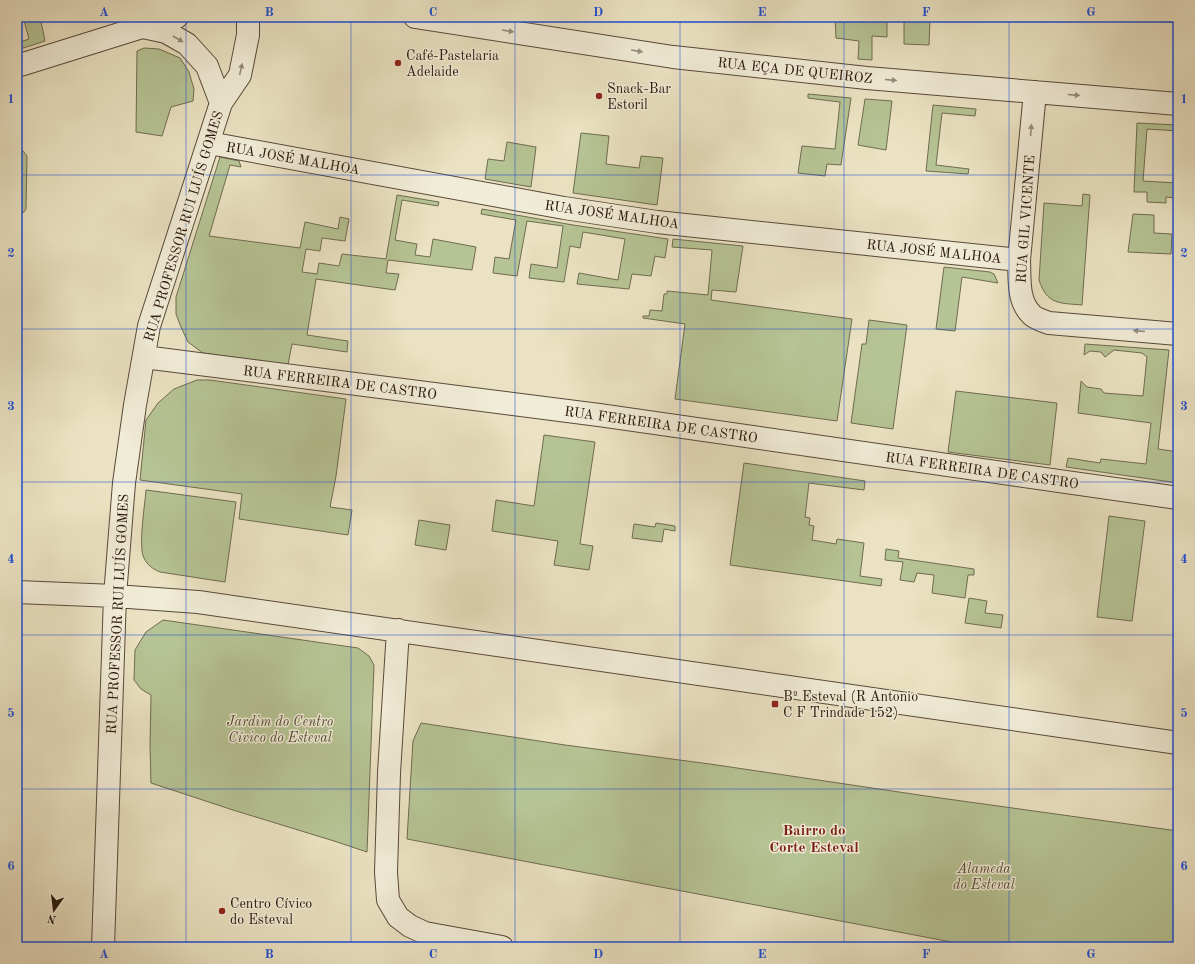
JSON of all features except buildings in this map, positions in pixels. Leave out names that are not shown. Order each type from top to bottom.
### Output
[{"type":"street","points":[[17,66],[176,17]]},
{"type":"street","name":"RUA PROFESSOR RUI LUÍS GOMES","points":[[103,947],[115,596],[124,482],[135,405],[149,326],[221,103],[240,75],[248,35],[248,17]]},
{"type":"street","name":"RUA EÇA DE QUEIROZ","points":[[414,17],[673,57],[867,78],[1178,104]]},
{"type":"street","name":"RUA PROFESSOR RUI LUÍS GOMES","points":[[142,27],[166,32],[187,44],[207,66],[221,103]]},
{"type":"street","name":"RUA GIL VICENTE","points":[[1035,92],[1019,260],[1020,287],[1023,304],[1033,317],[1049,323],[1178,334]]},
{"type":"street","name":"RUA JOSÉ MALHOA","points":[[209,143],[564,208],[657,222],[1019,260]]},
{"type":"street","name":"RUA FERREIRA DE CASTRO","points":[[144,357],[600,415],[1178,498]]},
{"type":"street","points":[[17,592],[115,596],[198,602],[1178,743]]},
{"type":"street","points":[[398,630],[389,773],[386,872],[388,900],[398,916],[410,926],[425,933],[502,947]]},
{"type":"green space","points":[[23,17],[40,17],[45,41],[17,50],[17,43],[29,39]]},
{"type":"green space","points":[[835,17],[866,17],[866,20],[887,22],[887,37],[872,36],[872,60],[858,59],[859,41],[836,38]]},
{"type":"green space","points":[[904,17],[930,20],[929,45],[904,44]]},
{"type":"green space","points":[[1097,17],[1178,17],[1178,23]]},
{"type":"green space","points":[[144,48],[159,49],[180,58],[189,72],[194,89],[193,101],[171,107],[162,136],[136,132],[137,51]]},
{"type":"green space","points":[[808,94],[851,98],[841,165],[827,164],[825,176],[798,173],[802,146],[835,149],[840,102],[808,98]]},
{"type":"green space","points":[[865,99],[892,101],[886,150],[858,145]]},
{"type":"green space","points":[[933,105],[976,109],[975,116],[942,113],[936,165],[969,169],[968,174],[926,171]]},
{"type":"green space","points":[[1137,123],[1178,125],[1178,131],[1147,129],[1143,181],[1177,183],[1176,198],[1166,197],[1166,203],[1147,202],[1147,192],[1134,192]]},
{"type":"green space","points":[[581,133],[609,136],[606,164],[639,168],[641,156],[663,158],[657,205],[573,193]]},
{"type":"green space","points":[[507,142],[536,147],[531,187],[485,179],[488,159],[504,161]]},
{"type":"green space","points":[[17,148],[23,151],[27,156],[26,209],[24,212],[17,215]]},
{"type":"green space","points":[[220,157],[239,161],[241,167],[230,165],[209,236],[300,248],[305,222],[338,229],[340,217],[349,219],[345,241],[322,238],[320,251],[306,249],[302,272],[317,274],[319,263],[339,266],[342,254],[386,259],[397,195],[439,202],[438,206],[402,200],[395,240],[417,244],[415,255],[430,257],[433,239],[476,247],[472,270],[388,260],[386,273],[399,274],[395,290],[316,279],[307,335],[348,341],[347,352],[292,344],[288,365],[203,353],[188,342],[176,314],[176,297]]},
{"type":"green space","points":[[1083,194],[1090,195],[1082,305],[1061,303],[1050,298],[1046,294],[1039,280],[1044,203],[1082,206]]},
{"type":"green space","points":[[482,209],[573,225],[668,239],[665,258],[655,256],[651,276],[632,274],[629,289],[577,284],[579,273],[618,280],[625,239],[583,232],[580,248],[570,246],[564,282],[529,278],[531,264],[557,268],[563,226],[527,221],[517,276],[493,273],[495,257],[509,259],[516,220],[481,214]]},
{"type":"green space","points":[[1133,214],[1154,215],[1154,233],[1172,234],[1171,254],[1128,252]]},
{"type":"green space","points":[[673,239],[743,246],[736,292],[712,290],[711,300],[852,319],[837,421],[675,399],[685,324],[643,318],[643,316],[649,316],[650,310],[662,311],[664,294],[667,294],[667,291],[708,295],[712,250],[672,247]]},
{"type":"green space","points":[[17,248],[21,253],[20,285],[17,293]]},
{"type":"green space","points":[[944,267],[990,272],[994,274],[998,283],[962,277],[955,331],[936,329]]},
{"type":"green space","points":[[869,320],[907,325],[893,429],[851,423],[862,344],[866,344]]},
{"type":"green space","points":[[1085,344],[1169,350],[1158,449],[1178,452],[1178,483],[1066,467],[1068,458],[1100,463],[1101,459],[1146,464],[1151,423],[1078,413],[1081,381],[1087,387],[1101,389],[1104,393],[1143,396],[1147,357],[1142,353],[1114,350],[1105,357],[1101,352],[1090,351],[1084,355]]},
{"type":"green space","points":[[197,380],[210,380],[346,399],[336,476],[330,507],[352,510],[348,535],[239,519],[242,494],[140,480],[146,420],[158,403],[174,389]]},
{"type":"green space","points":[[956,391],[1057,403],[1050,465],[948,452]]},
{"type":"green space","points":[[544,435],[595,442],[580,544],[593,546],[589,570],[554,565],[558,541],[492,531],[496,500],[534,506]]},
{"type":"green space","points":[[744,463],[865,481],[864,490],[809,483],[805,517],[810,518],[809,525],[814,526],[812,540],[836,544],[837,539],[864,543],[860,576],[882,579],[881,586],[730,565]]},
{"type":"green space","points":[[146,490],[236,502],[225,582],[160,572],[147,563],[142,552],[142,525]]},
{"type":"green space","points":[[1109,516],[1145,521],[1132,621],[1097,617]]},
{"type":"green space","points":[[419,520],[450,525],[446,550],[415,545]]},
{"type":"green space","points":[[656,523],[675,526],[675,531],[664,529],[662,542],[632,538],[634,524],[655,527]]},
{"type":"green space","points":[[886,549],[899,551],[898,558],[974,569],[974,575],[968,575],[965,598],[932,593],[934,575],[917,573],[914,582],[900,580],[903,562],[885,560]]},
{"type":"green space","points":[[969,598],[987,601],[985,613],[1003,615],[1001,628],[965,623]]},
{"type":"green space","name":"Jardim do Centro Cívico do Esteval","points":[[163,620],[358,648],[369,656],[374,665],[367,852],[151,783],[151,695],[141,689],[134,680],[135,650],[146,632]]},
{"type":"green space","name":"Alameda do Esteval","points":[[421,723],[565,745],[710,764],[1178,831],[1178,947],[978,947],[407,839],[413,741]]},
{"type":"place","name":"Café-Pastelaria Adelaide","points":[[398,63]]},
{"type":"place","name":"Snack-Bar Estoril","points":[[599,96]]},
{"type":"place","name":"Bº Esteval (R Antonio C F Trindade 152)","points":[[775,704]]},
{"type":"place","name":"Centro Cívico do Esteval","points":[[222,911]]},
{"type":"district","name":"Bairro do Corte Esteval","points":[[814,838]]}]
